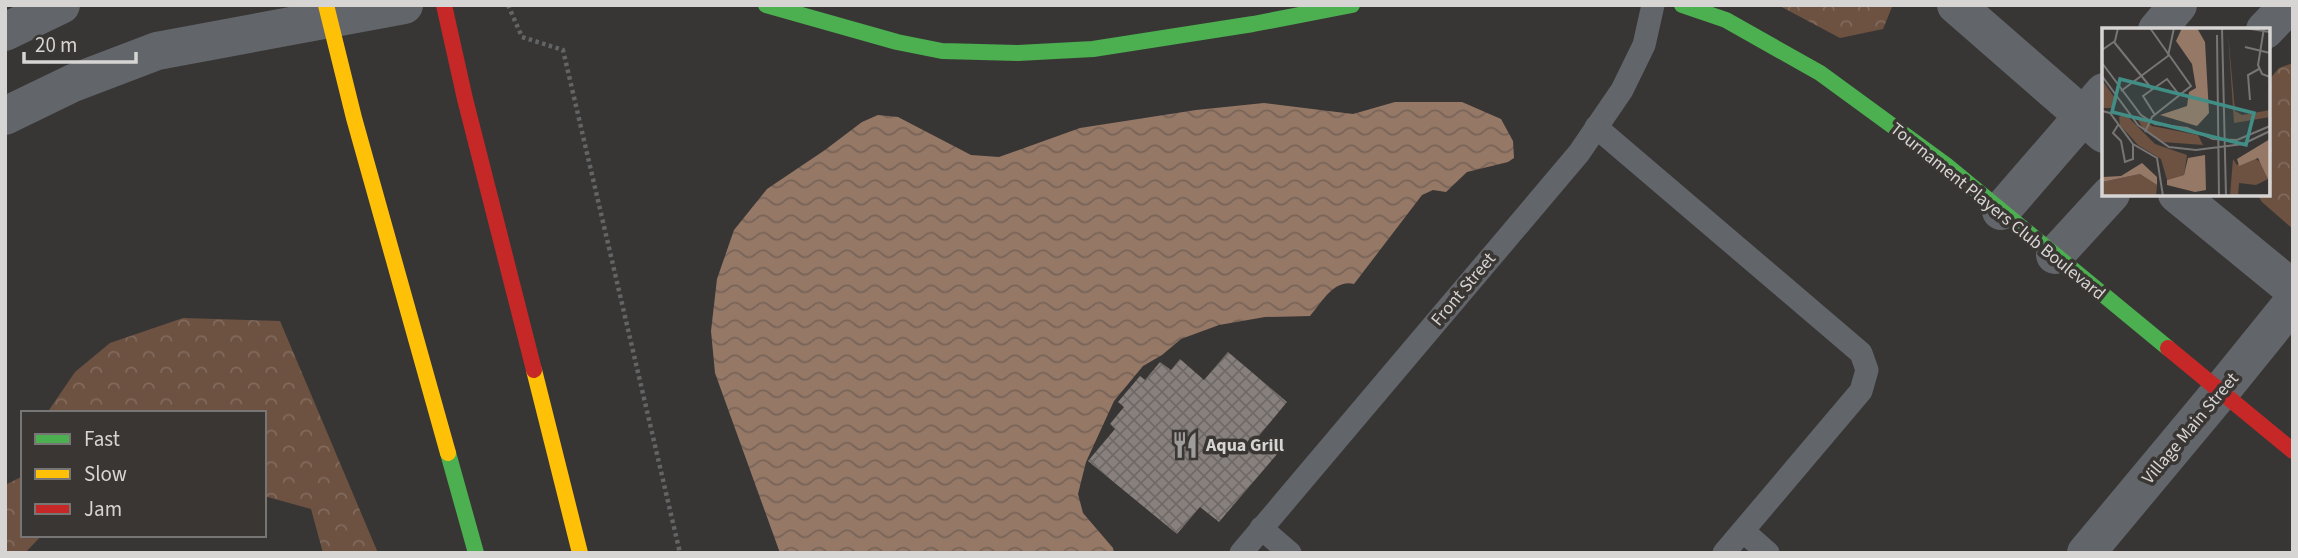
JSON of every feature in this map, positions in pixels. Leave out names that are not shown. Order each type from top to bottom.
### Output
[{"type":"street","points":[[5,32],[61,5]]},
{"type":"street","points":[[5,116],[73,83],[158,51],[328,12],[404,5]]},
{"type":"street","points":[[444,5],[465,99],[580,553]]},
{"type":"street","points":[[766,5],[930,49],[1018,53],[1093,49],[1253,24],[1352,5]]},
{"type":"street","name":"Tournament Players Club Boulevard","points":[[1682,5],[1726,20],[1820,74],[1946,165],[2293,451]]},
{"type":"street","points":[[1956,5],[2097,114],[2001,211]]},
{"type":"street","points":[[2159,28],[2178,5]]},
{"type":"street","points":[[2267,28],[2288,5]]},
{"type":"street","points":[[328,12],[354,118],[476,553]]},
{"type":"street","points":[[2054,255],[2108,196]]},
{"type":"street","points":[[2179,196],[2293,289]]},
{"type":"street","name":"Village Main Street","points":[[2086,553],[2293,302]]},
{"type":"lane","name":"Front Street","points":[[1241,553],[1578,153],[1622,90],[1644,45],[1653,5]]},
{"type":"lane","points":[[1596,127],[1861,353],[1867,370],[1861,391],[1724,553]]},
{"type":"lane","points":[[1261,528],[1290,553]]},
{"type":"lane","points":[[1743,531],[1768,553]]},
{"type":"path","points":[[508,5],[522,37],[563,50],[680,553]]},
{"type":"green space","points":[[1778,5],[1892,7],[1883,29],[1840,38]]},
{"type":"green space","points":[[2293,63],[2293,229],[2258,196],[2270,196],[2270,79],[2279,68]]},
{"type":"green space","points":[[183,318],[280,321],[378,553],[323,553],[311,509],[266,497],[266,411],[48,411],[75,372],[110,343]]},
{"type":"green space","points":[[21,477],[21,537],[40,537],[25,553],[5,553],[5,485]]},
{"type":"water","points":[[1395,102],[1462,102],[1501,119],[1513,141],[1514,158],[1508,162],[1467,172],[1446,192],[1433,190],[1422,195],[1354,284],[1347,283],[1334,288],[1310,316],[1265,317],[1219,325],[1181,339],[1143,366],[1114,401],[1086,462],[1078,494],[1083,513],[1113,548],[1114,553],[780,553],[715,373],[711,331],[717,279],[734,230],[767,189],[862,122],[878,115],[898,117],[971,155],[999,157],[1080,128],[1196,110],[1264,103],[1353,114]]},
{"type":"building","name":"Aqua Grill","points":[[1228,352],[1287,402],[1258,437],[1278,453],[1219,522],[1200,507],[1177,534],[1088,461],[1115,429],[1110,424],[1124,407],[1118,402],[1140,376],[1145,380],[1160,362],[1171,370],[1180,359],[1204,380]]},
{"type":"traffic: fast","points":[[766,5],[897,42],[942,51],[1018,53],[1093,49],[1253,24],[1352,5]]},
{"type":"traffic: fast","points":[[1682,5],[1726,20],[1820,73],[1946,165],[2168,348]]},
{"type":"traffic: fast","points":[[448,453],[476,553]]},
{"type":"traffic: slow","points":[[326,5],[354,118],[448,453]]},
{"type":"traffic: slow","points":[[534,370],[580,553]]},
{"type":"traffic: jam","points":[[444,5],[465,99],[534,370]]},
{"type":"traffic: jam","points":[[2168,348],[2293,451]]},
{"type":"place","name":"Aqua Grill","points":[[1185,445]]}]
